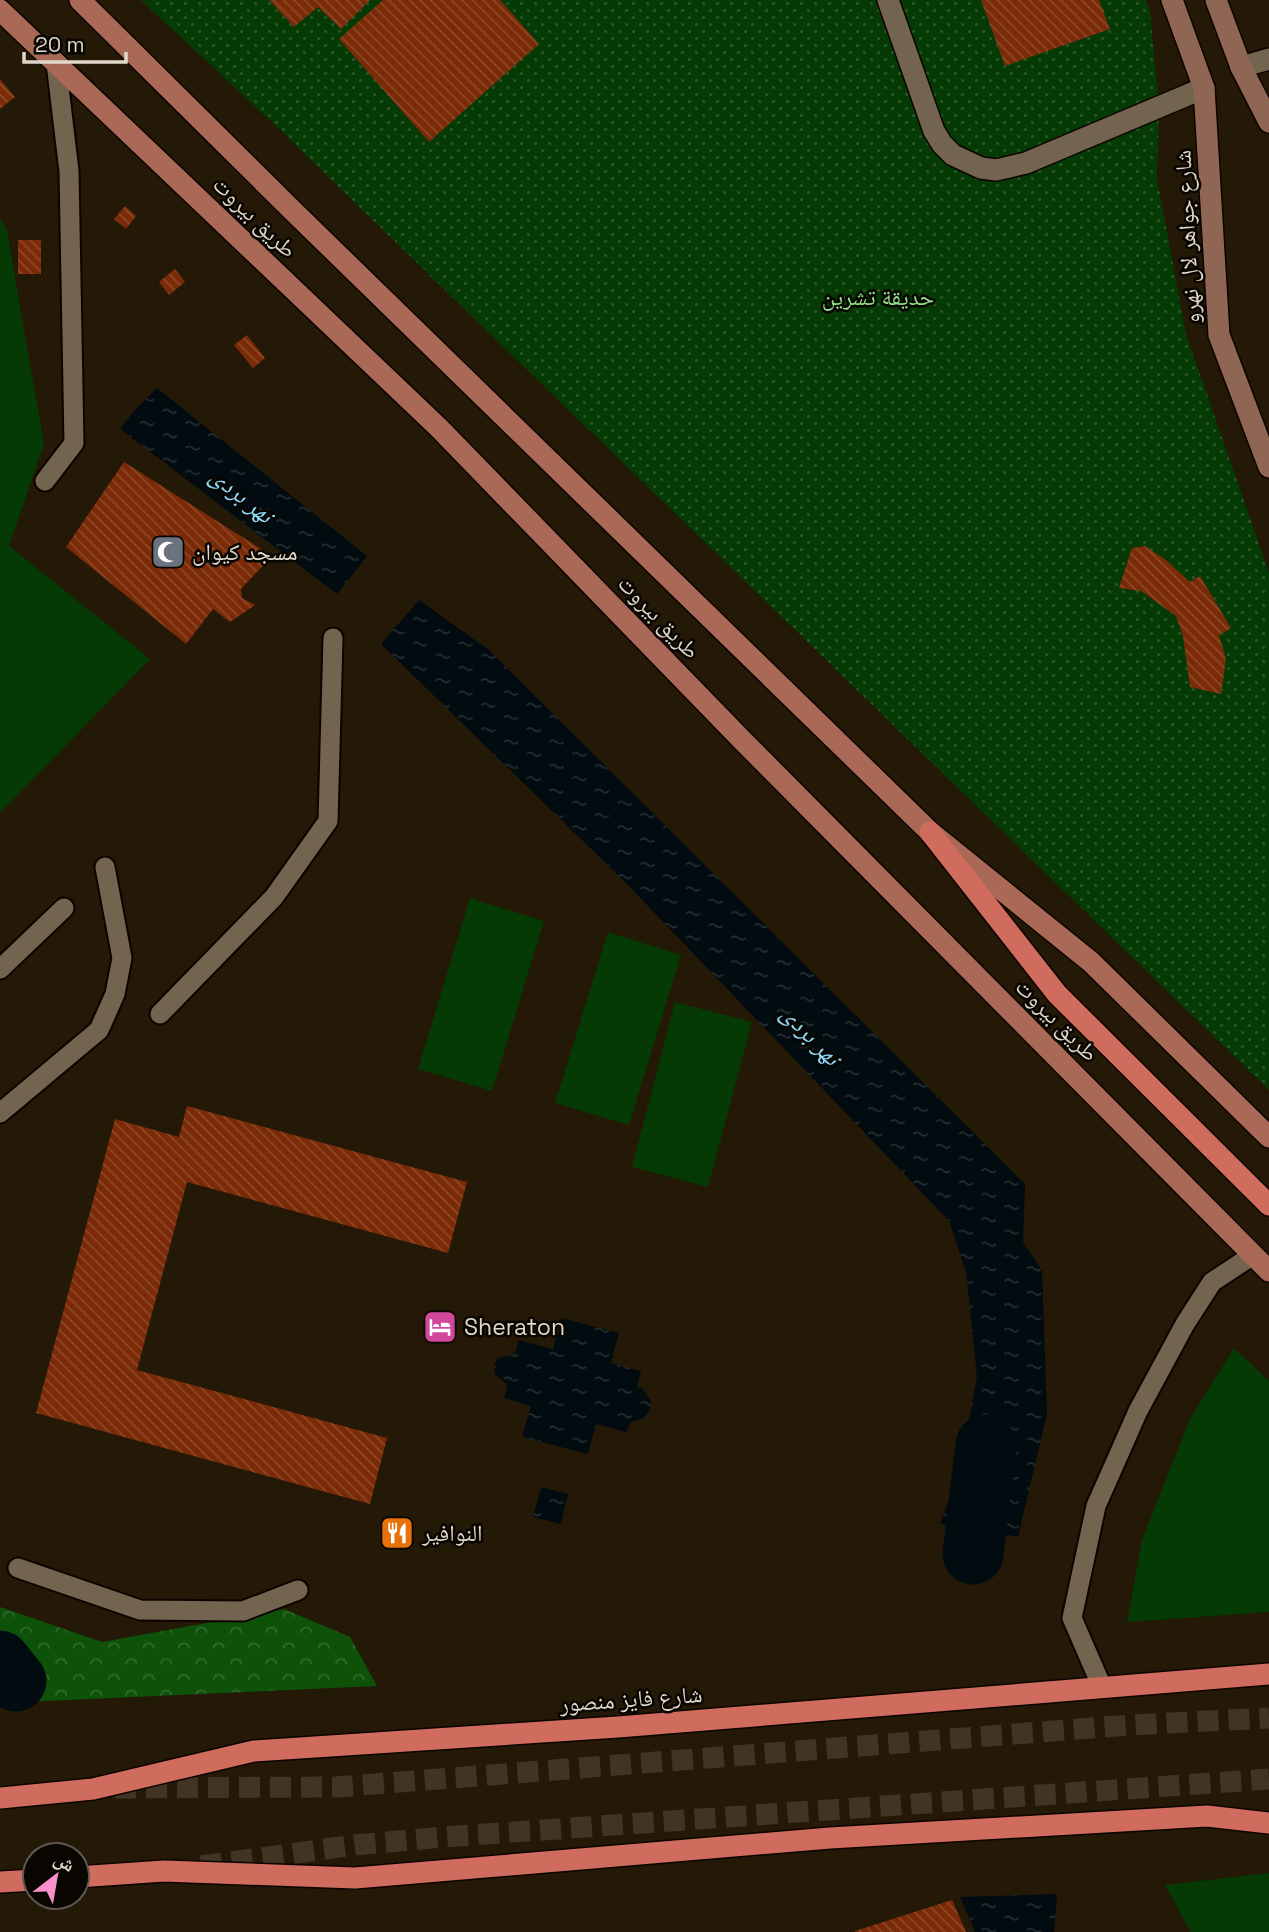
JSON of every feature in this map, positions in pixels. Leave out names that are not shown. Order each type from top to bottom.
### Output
[{"type":"highway","points":[[930,831],[1057,994],[1269,1205]]},
{"type":"highway","name":"شارع فايز منصور","points":[[0,1798],[93,1788],[254,1751],[618,1727],[1269,1674]]},
{"type":"highway","points":[[91,1876],[164,1871],[355,1878],[830,1838],[1100,1824],[1206,1815],[1269,1823]]},
{"type":"highway","points":[[0,1882],[21,1881]]},
{"type":"main road","name":"طريق بيروت","points":[[80,0],[292,211],[930,831],[1091,962],[1269,1137]]},
{"type":"main road","name":"شارع جواهر لال نهرو","points":[[1172,0],[1204,88],[1219,335],[1269,467]]},
{"type":"main road","points":[[1216,0],[1241,67],[1269,122]]},
{"type":"main road","name":"طريق بيروت","points":[[0,10],[439,428],[742,740],[1269,1271]]},
{"type":"street","points":[[888,0],[934,131],[953,155],[981,168],[996,170],[1026,163],[1204,88]]},
{"type":"street","points":[[1241,67],[1269,59]]},
{"type":"lane","points":[[45,481],[74,443],[69,171],[56,63]]},
{"type":"lane","points":[[160,1014],[274,897],[328,821],[333,638]]},
{"type":"lane","points":[[0,1113],[99,1030],[115,994],[122,958],[105,867]]},
{"type":"lane","points":[[0,969],[64,908]]},
{"type":"lane","points":[[1102,1688],[1072,1618],[1096,1506],[1138,1411],[1185,1324],[1212,1282],[1254,1255]]},
{"type":"lane","points":[[18,1568],[140,1610],[243,1611],[298,1590]]},
{"type":"green space","name":"حديقة تشرين","points":[[141,0],[1146,0],[1150,11],[1159,108],[1157,178],[1186,334],[1269,573],[1269,1090],[276,126]]},
{"type":"green space","points":[[0,218],[7,231],[44,444],[9,546],[150,659],[0,813]]},
{"type":"green space","points":[[470,898],[544,921],[492,1091],[418,1069]]},
{"type":"green space","points":[[608,932],[681,955],[629,1125],[555,1103]]},
{"type":"green space","points":[[675,1002],[752,1022],[708,1187],[632,1167]]},
{"type":"green space","points":[[1234,1348],[1269,1381],[1269,1612],[1127,1622],[1142,1540],[1190,1419]]},
{"type":"green space","points":[[0,1607],[102,1642],[284,1609],[350,1637],[377,1686],[0,1703]]},
{"type":"green space","points":[[1269,1873],[1269,1932],[1191,1932],[1165,1885]]},
{"type":"water","points":[[157,388],[367,556],[337,594],[120,429]]},
{"type":"water","points":[[419,600],[489,650],[1025,1184],[1023,1242],[1042,1270],[1047,1414],[1018,1537],[940,1524],[958,1476],[977,1377],[966,1272],[949,1221],[625,882],[381,644]]},
{"type":"water","points":[[561,1318],[619,1333],[611,1363],[641,1371],[637,1387],[642,1388],[651,1401],[646,1416],[631,1422],[626,1432],[596,1424],[588,1454],[522,1437],[531,1406],[504,1398],[507,1385],[495,1374],[494,1366],[498,1358],[514,1355],[519,1340],[553,1349]]},
{"type":"water","points":[[541,1487],[568,1494],[561,1524],[533,1517]]},
{"type":"water","points":[[1057,1894],[1054,1932],[975,1932],[960,1897]]},
{"type":"building","points":[[269,0],[370,0],[341,29],[318,7],[294,27]]},
{"type":"building","points":[[383,0],[500,0],[539,44],[429,142],[339,39]]},
{"type":"building","points":[[981,0],[1099,0],[1110,29],[1005,66]]},
{"type":"building","points":[[0,79],[15,97],[0,109]]},
{"type":"building","points":[[125,206],[136,216],[126,229],[114,219]]},
{"type":"building","points":[[18,240],[41,240],[41,274],[18,274]]},
{"type":"building","points":[[175,269],[185,282],[169,295],[159,282]]},
{"type":"building","points":[[247,335],[265,358],[253,368],[234,345]]},
{"type":"building","name":"مسجد كيوان","points":[[124,462],[272,556],[241,589],[242,598],[255,605],[230,622],[213,609],[186,644],[66,547]]},
{"type":"building","points":[[1145,546],[1166,560],[1190,582],[1200,576],[1231,628],[1219,635],[1226,660],[1221,694],[1190,687],[1183,636],[1176,616],[1141,591],[1119,588],[1132,548]]},
{"type":"building","points":[[187,1106],[467,1182],[448,1253],[187,1182],[137,1370],[387,1438],[370,1504],[36,1413],[115,1119],[179,1137]]},
{"type":"building","points":[[952,1900],[966,1932],[855,1932],[855,1931]]},
{"type":"waterway","name":"نهر بردى","points":[[973,1554],[986,1445]]},
{"type":"waterway","name":"نهر بردى","points":[[0,1661],[16,1681]]},
{"type":"tunnel","points":[[115,1788],[336,1787],[1130,1725],[1269,1718]]},
{"type":"tunnel","points":[[201,1866],[355,1845],[443,1837],[1269,1779]]},
{"type":"place","name":"مسجد كيوان","points":[[168,552]]},
{"type":"place","name":"Sheraton","points":[[440,1327]]},
{"type":"place","name":"النوافير","points":[[397,1533]]}]
